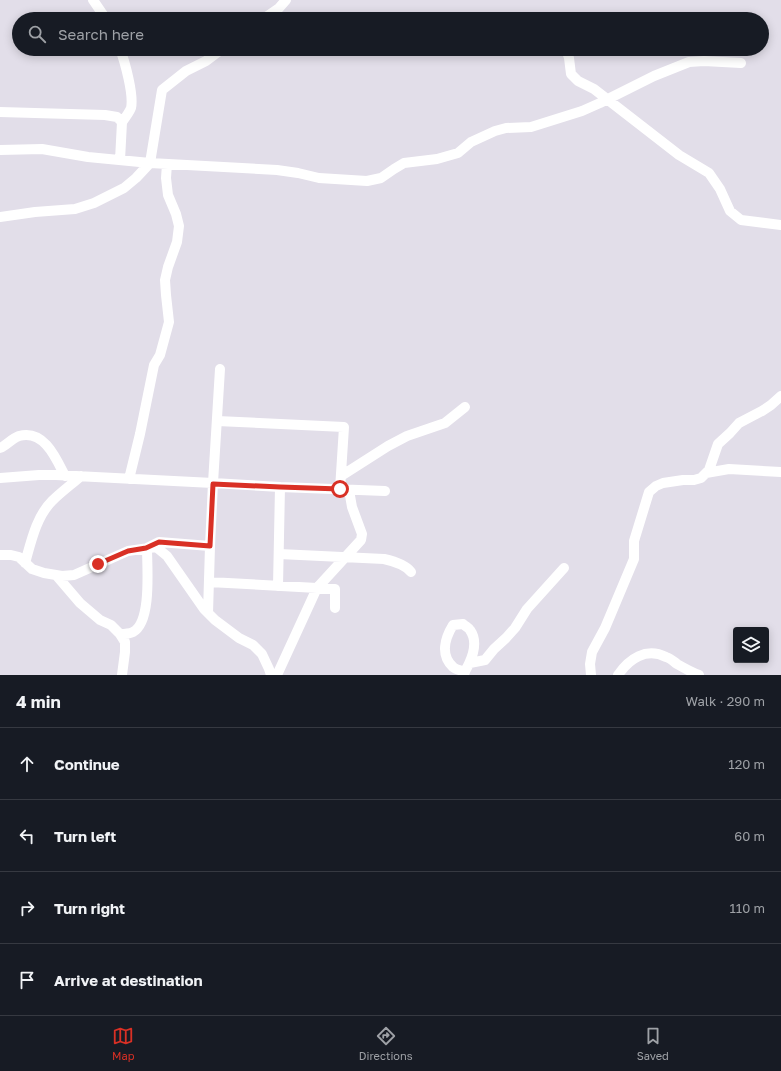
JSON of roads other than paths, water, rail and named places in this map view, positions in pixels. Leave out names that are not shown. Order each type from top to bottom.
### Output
[{"type":"lane","points":[[94,0],[102,12]]},
{"type":"lane","points":[[273,12],[286,0]]},
{"type":"lane","points":[[120,160],[122,122],[130,108],[131,99],[128,78],[122,56]]},
{"type":"lane","points":[[0,217],[35,212],[75,209],[94,203],[124,188],[150,163],[162,90],[186,71],[213,56]]},
{"type":"lane","points":[[568,56],[571,74],[578,80],[594,89],[679,155],[709,173],[720,189],[730,211],[741,220],[781,225]]},
{"type":"lane","points":[[0,150],[42,149],[88,157],[150,163],[277,170],[319,178],[367,181],[381,178],[404,163],[438,159],[458,153],[471,142],[495,131],[506,128],[532,127],[582,111],[654,76],[689,62],[704,61],[741,63]]},
{"type":"lane","points":[[0,112],[105,116],[117,117],[122,122]]},
{"type":"lane","points":[[129,479],[143,422],[154,365],[160,355],[169,322],[165,280],[177,242],[179,226],[168,195],[166,178],[167,164]]},
{"type":"lane","points":[[208,613],[213,484],[220,369]]},
{"type":"lane","points":[[591,675],[590,664],[592,652],[605,628],[634,559],[634,541],[649,492],[656,486],[663,483],[701,478],[709,470],[718,444],[739,423],[762,411],[781,396]]},
{"type":"lane","points":[[341,476],[388,446],[407,436],[446,424],[465,407]]},
{"type":"lane","points":[[217,421],[344,427],[341,476],[344,490],[362,534],[361,540],[317,588],[277,675]]},
{"type":"lane","points":[[0,448],[19,436],[31,436],[42,441],[48,447],[65,476]]},
{"type":"lane","points":[[706,474],[730,469],[781,472]]},
{"type":"lane","points":[[0,478],[39,475],[81,476],[213,484],[385,491]]},
{"type":"lane","points":[[25,563],[34,531],[46,509],[57,496],[81,476]]},
{"type":"lane","points":[[278,586],[280,487]]},
{"type":"lane","points":[[146,548],[159,542],[210,546]]},
{"type":"lane","points":[[0,555],[11,554],[19,557],[32,569],[62,576],[74,575],[128,551],[156,547],[167,556],[214,620],[239,638],[253,645],[262,654],[269,669],[270,675]]},
{"type":"lane","points":[[120,634],[133,632],[139,625],[144,615],[147,600],[146,548]]},
{"type":"lane","points":[[279,554],[384,559],[394,561],[408,568],[411,572]]},
{"type":"lane","points":[[466,670],[485,660],[515,628],[527,609],[564,568]]},
{"type":"lane","points":[[56,575],[80,602],[100,620],[110,625],[120,634],[125,642],[122,675]]},
{"type":"lane","points":[[209,582],[335,589],[335,608]]},
{"type":"lane","points":[[618,675],[631,660],[641,654],[654,653],[665,656],[689,671],[699,675]]}]
